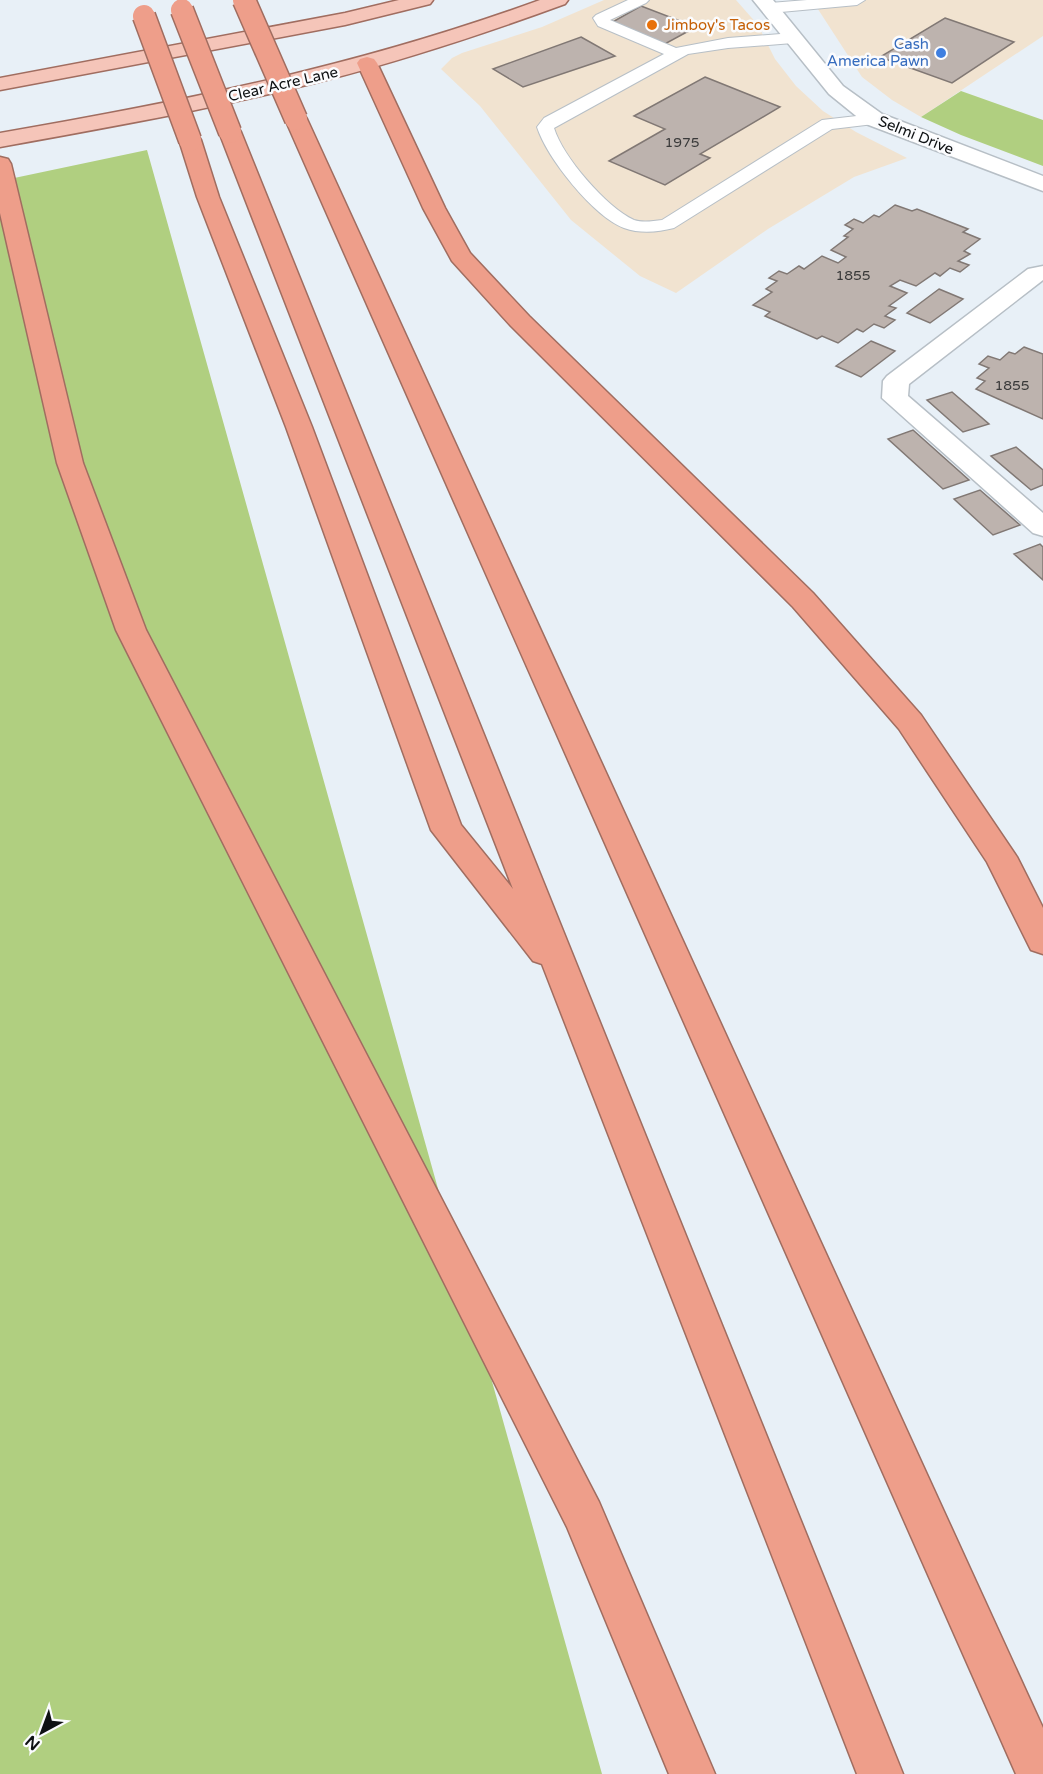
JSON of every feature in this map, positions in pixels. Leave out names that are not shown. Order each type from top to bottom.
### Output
[{"type":"highway","points":[[244,0],[1041,1774]]},
{"type":"highway","points":[[181,5],[880,1774]]},
{"type":"highway","points":[[142,8],[208,197],[299,427],[447,830],[567,979]]},
{"type":"highway","points":[[356,41],[434,208],[460,256],[520,321],[803,600],[910,722],[1001,857],[1043,941]]},
{"type":"highway","points":[[0,164],[70,463],[131,630],[584,1516],[692,1774]]},
{"type":"main road","points":[[336,0],[356,41]]},
{"type":"main road","name":"Clear Acre Lane","points":[[0,140],[237,95],[356,41],[423,0]]},
{"type":"main road","name":"Clear Acre Lane","points":[[0,84],[489,26],[558,0]]},
{"type":"street","name":"Selmi Drive","points":[[766,4],[836,90],[874,119],[1043,184]]},
{"type":"street","points":[[1043,273],[1036,274],[896,381],[895,398],[1043,527]]},
{"type":"lane","points":[[641,0],[601,18],[603,22],[677,54]]},
{"type":"lane","points":[[766,4],[856,0]]},
{"type":"lane","points":[[793,38],[698,46],[677,54],[550,122],[545,127],[551,142],[598,203],[626,222],[646,226],[668,224],[828,124],[874,119]]},
{"type":"shaded area","points":[[604,0],[736,0],[758,25],[775,59],[796,86],[823,111],[856,132],[907,158],[854,177],[768,229],[676,293],[640,276],[571,220],[480,106],[441,69],[452,58],[462,53],[542,27]]},
{"type":"shaded area","points":[[812,0],[1043,0],[1043,36],[921,117],[892,100],[862,77]]},
{"type":"green space","points":[[961,91],[1043,120],[1043,166],[921,117]]},
{"type":"green space","points":[[147,150],[602,1774],[0,1774],[0,181]]},
{"type":"building","name":"Jimboy's Tacos","points":[[641,6],[696,27],[663,45],[609,24]]},
{"type":"building","name":"Cash America Pawn","points":[[945,18],[1014,42],[952,83],[880,57]]},
{"type":"building","points":[[581,37],[615,56],[523,87],[493,69]]},
{"type":"building","points":[[705,77],[780,107],[700,154],[710,158],[665,185],[609,161],[665,129],[634,116]]},
{"type":"building","points":[[895,205],[912,211],[917,209],[968,229],[963,232],[980,239],[964,251],[970,254],[958,261],[969,265],[960,272],[950,268],[940,276],[935,273],[916,286],[900,280],[890,286],[907,293],[889,306],[896,308],[885,316],[895,320],[884,328],[874,324],[863,332],[857,329],[838,343],[822,336],[817,339],[765,316],[770,312],[753,305],[772,292],[766,289],[777,281],[769,278],[779,271],[787,274],[799,266],[804,269],[822,256],[838,263],[846,257],[831,250],[848,237],[844,236],[853,229],[845,225],[854,219],[863,223],[874,215],[879,217]]},
{"type":"building","points":[[939,289],[963,299],[930,323],[907,313]]},
{"type":"building","points":[[871,341],[895,351],[861,377],[836,366]]},
{"type":"building","points":[[1024,347],[1043,354],[1043,419],[976,389],[985,381],[977,378],[989,368],[979,364],[988,356],[1000,360],[1009,352],[1015,354]]},
{"type":"building","points":[[952,392],[989,424],[963,432],[927,400]]},
{"type":"building","points":[[913,430],[969,480],[943,489],[888,439]]},
{"type":"building","points":[[1016,447],[1043,470],[1043,485],[1031,490],[991,456]]},
{"type":"building","points":[[980,490],[1020,525],[993,535],[954,499]]},
{"type":"building","points":[[1040,544],[1043,547],[1043,580],[1014,554]]},
{"type":"place","name":"Jimboy's Tacos","points":[[652,25]]},
{"type":"place","name":"Cash America Pawn","points":[[941,53]]}]
